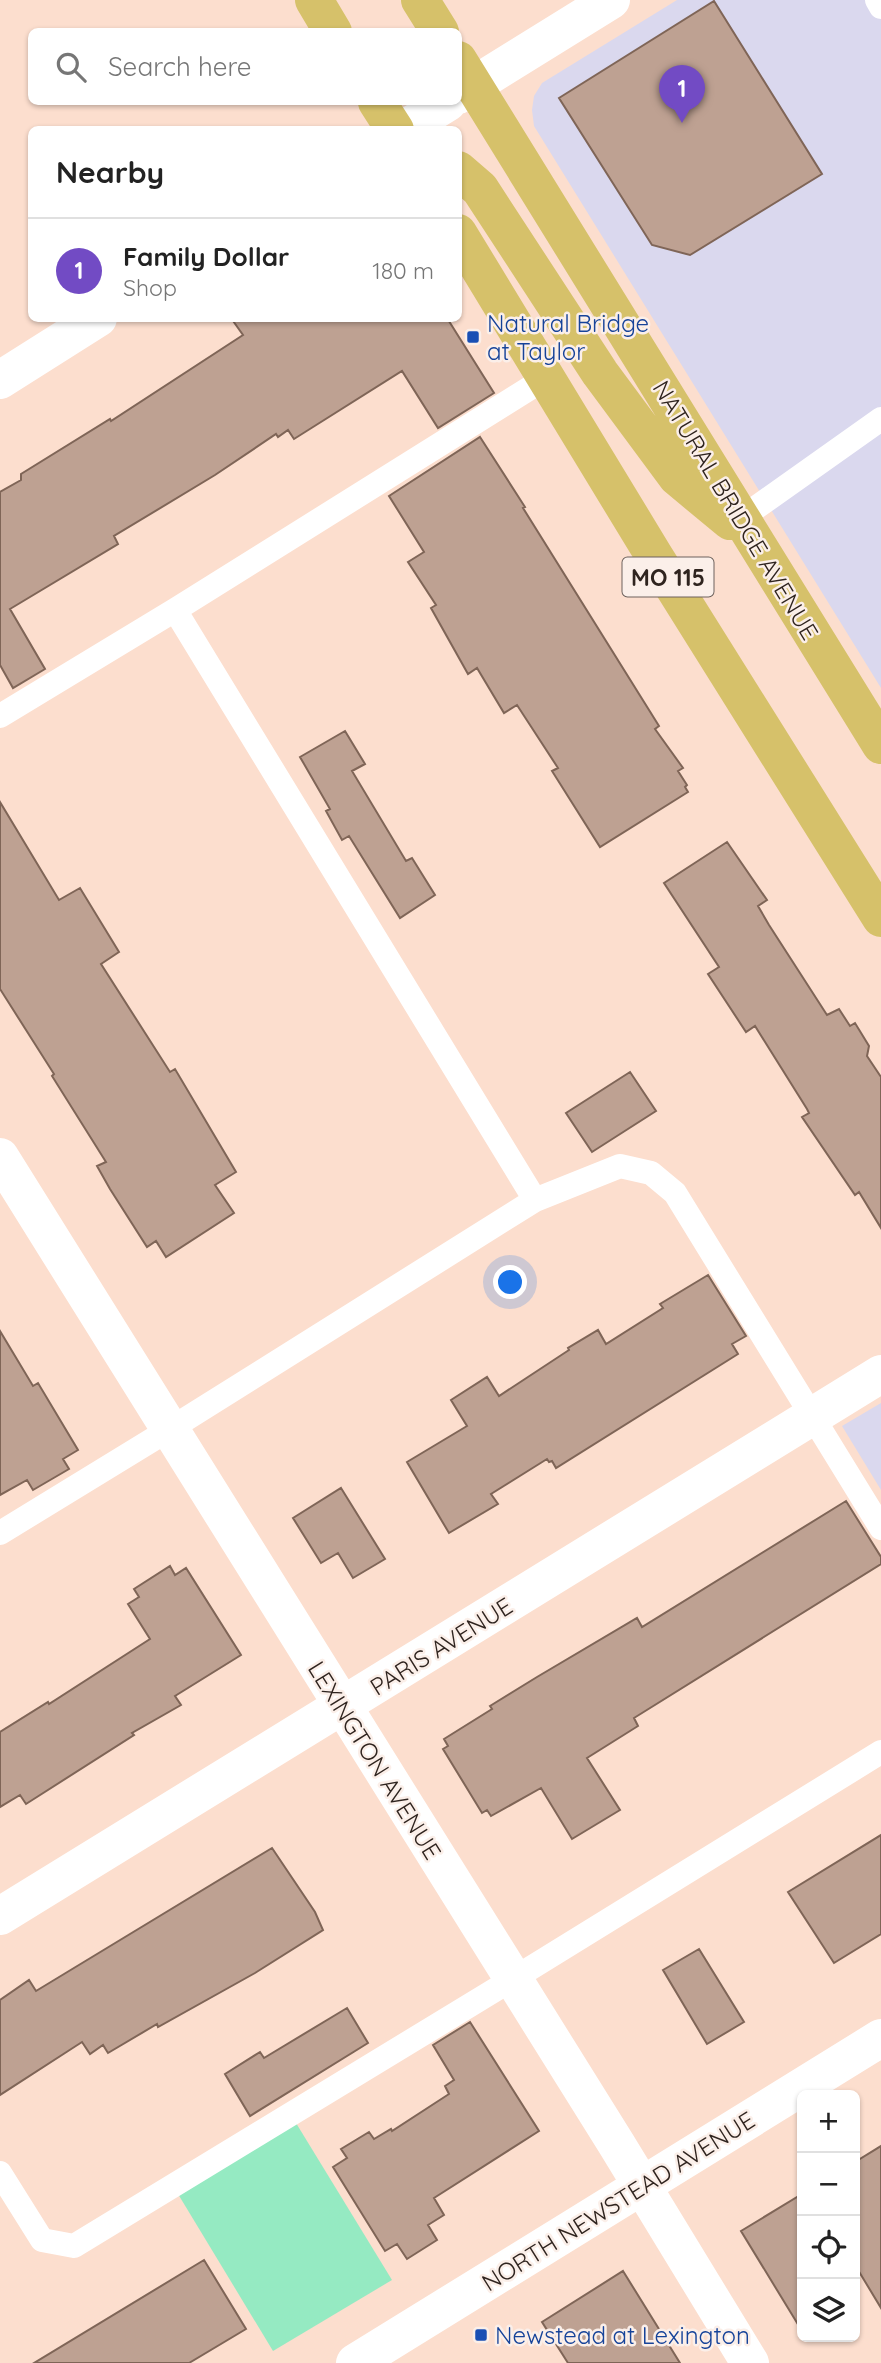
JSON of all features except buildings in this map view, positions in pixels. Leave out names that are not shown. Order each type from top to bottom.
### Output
[{"type":"main road","points":[[314,0],[331,28]]},
{"type":"main road","points":[[421,0],[438,28]]},
{"type":"main road","name":"NATURAL BRIDGE AVENUE","points":[[462,89],[747,529],[881,746]]},
{"type":"main road","points":[[380,105],[400,126]]},
{"type":"main road","points":[[462,173],[480,189],[600,373],[677,477],[747,529]]},
{"type":"main road","name":"MO 115","points":[[462,240],[653,554],[881,918]]},
{"type":"street","points":[[462,85],[611,0]]},
{"type":"street","points":[[407,126],[435,105]]},
{"type":"street","points":[[0,380],[92,322]]},
{"type":"street","name":"LEXINGTON AVENUE","points":[[0,1157],[750,2363]]},
{"type":"street","name":"PARIS AVENUE","points":[[0,1916],[881,1374]]},
{"type":"street","name":"NORTH NEWSTEAD AVENUE","points":[[355,2363],[881,2038]]},
{"type":"lane","points":[[877,0],[881,7]]},
{"type":"lane","points":[[0,716],[546,378]]},
{"type":"lane","points":[[747,529],[881,419]]},
{"type":"lane","points":[[175,610],[535,1200]]},
{"type":"lane","points":[[0,1533],[535,1200],[620,1166],[651,1173],[675,1193],[881,1528]]},
{"type":"lane","points":[[0,2173],[42,2240],[74,2246],[881,1752]]},
{"type":"shaded area","points":[[677,0],[881,0],[881,688],[534,126],[534,96],[542,83]]},
{"type":"shaded area","points":[[881,1403],[881,1490],[842,1426]]},
{"type":"green space","points":[[296,2123],[392,2280],[273,2351],[178,2194]]},
{"type":"place","name":"Family Dollar","points":[[682,123]]},
{"type":"place","name":"Natural Bridge at Taylor","points":[[473,337]]},
{"type":"place","name":"Newstead at Lexington","points":[[481,2335]]}]
